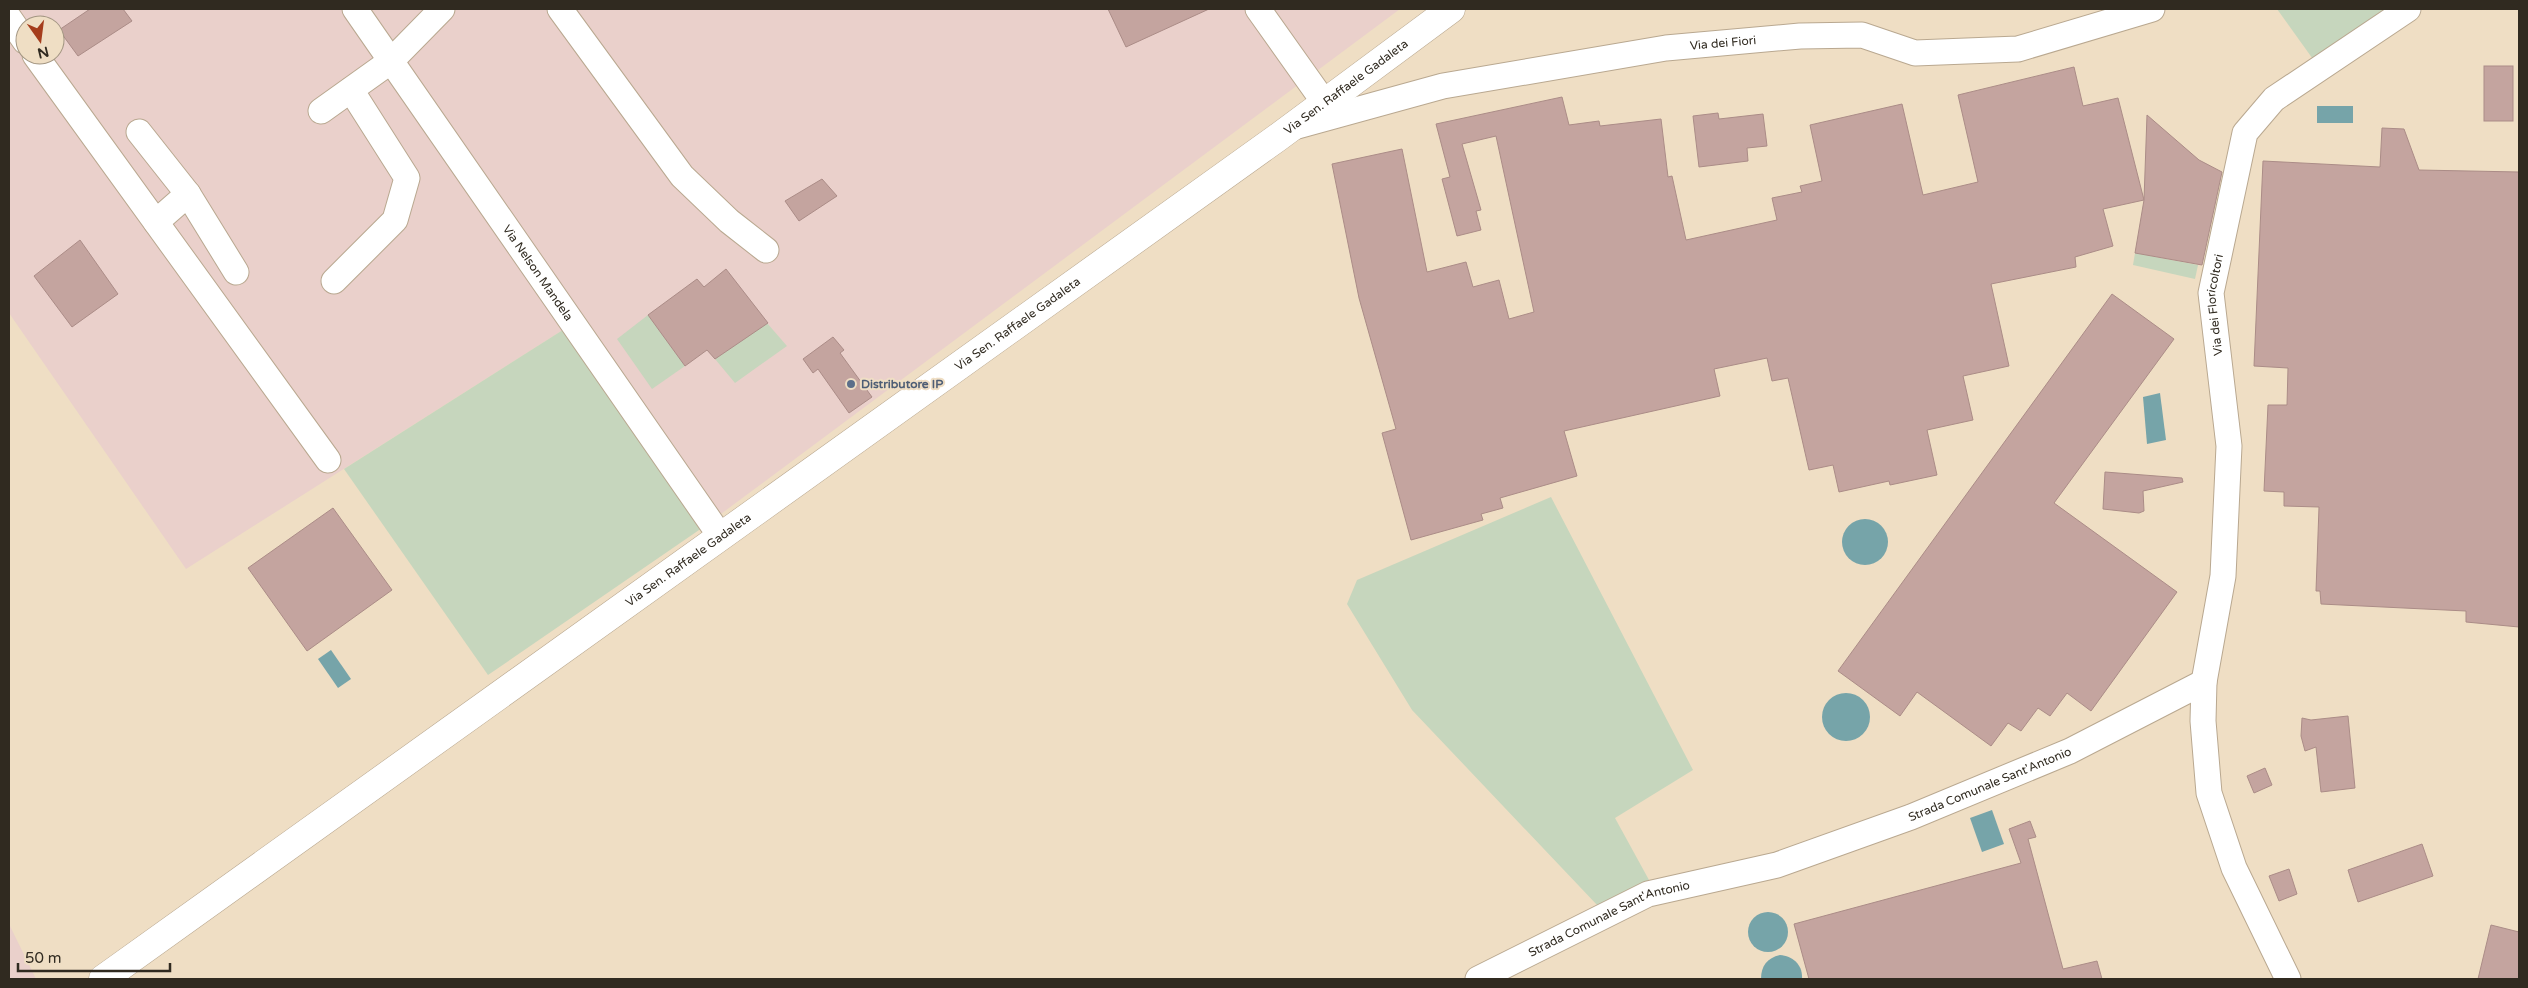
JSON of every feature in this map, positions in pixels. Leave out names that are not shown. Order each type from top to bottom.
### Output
[{"type":"main road","name":"Via Sen. Raffaele Gadaleta","points":[[103,979],[1292,127],[1451,9]]},
{"type":"street","name":"Via Nelson Mandela","points":[[355,9],[721,537]]},
{"type":"street","points":[[322,111],[392,61],[442,9]]},
{"type":"street","points":[[560,9],[682,176],[729,221],[766,250]]},
{"type":"street","points":[[1258,9],[1324,102]]},
{"type":"street","name":"Via dei Fiori","points":[[1292,127],[1443,86],[1666,48],[1800,36],[1862,34],[1915,53],[2018,49],[2152,9]]},
{"type":"street","name":"Via dei Floricoltori","points":[[2204,682],[2223,576],[2229,446],[2211,293],[2246,133],[2274,99],[2408,9]]},
{"type":"street","points":[[42,65],[328,460]]},
{"type":"street","points":[[334,282],[395,220],[407,178],[351,90]]},
{"type":"street","points":[[139,132],[188,194],[236,272]]},
{"type":"street","points":[[156,222],[188,194]]},
{"type":"street","points":[[2204,682],[2203,721],[2209,793],[2234,868],[2288,979]]},
{"type":"street","name":"Strada Comunale Sant'Antonio","points":[[1478,979],[1648,894],[1777,865],[1911,817],[2070,751],[2204,682]]},
{"type":"shaded area","points":[[9,9],[1400,9],[702,528],[566,328],[186,569],[9,313]]},
{"type":"shaded area","points":[[9,924],[36,979],[9,979]]},
{"type":"green space","points":[[2277,9],[2395,9],[2315,62]]},
{"type":"green space","points":[[2135,253],[2198,265],[2195,279],[2133,265]]},
{"type":"green space","points":[[648,315],[685,366],[652,389],[617,339]]},
{"type":"green space","points":[[767,323],[787,346],[735,383],[715,359]]},
{"type":"green space","points":[[566,328],[702,528],[488,675],[344,469]]},
{"type":"green space","points":[[1551,497],[1693,770],[1615,818],[1649,880],[1598,906],[1412,710],[1347,604],[1357,580]]},
{"type":"water","points":[[2317,106],[2353,106],[2353,123],[2317,123]]},
{"type":"water","points":[[2160,393],[2166,440],[2147,444],[2143,397]]},
{"type":"water","points":[[1865,519],[1878,523],[1884,529],[1888,542],[1884,555],[1878,561],[1865,565],[1852,561],[1846,555],[1842,542],[1846,529],[1852,523]]},
{"type":"water","points":[[331,650],[351,679],[338,688],[318,659]]},
{"type":"water","points":[[1846,693],[1855,695],[1863,700],[1868,708],[1870,717],[1868,726],[1863,734],[1855,739],[1846,741],[1837,739],[1829,734],[1824,726],[1822,717],[1824,708],[1829,700],[1837,695]]},
{"type":"water","points":[[1992,810],[2004,844],[1982,852],[1970,818]]},
{"type":"water","points":[[1772,912],[1779,915],[1785,921],[1788,932],[1787,940],[1779,949],[1772,952],[1764,952],[1757,949],[1749,940],[1748,928],[1751,921],[1760,913]]},
{"type":"water","points":[[1780,955],[1789,957],[1796,962],[1801,969],[1802,979],[1761,979],[1762,970],[1768,960]]},
{"type":"building","points":[[90,9],[123,9],[132,21],[78,56],[65,38],[65,26]]},
{"type":"building","points":[[1108,9],[1209,9],[1126,47]]},
{"type":"building","points":[[2484,66],[2513,66],[2513,121],[2484,121]]},
{"type":"building","points":[[2074,67],[2083,106],[2118,98],[2144,200],[2103,209],[2113,246],[2075,257],[2076,267],[1991,284],[2009,366],[1963,376],[1973,420],[1927,430],[1937,475],[1890,485],[1889,481],[1839,492],[1833,465],[1809,470],[1788,378],[1772,381],[1767,358],[1714,369],[1720,396],[1564,431],[1577,476],[1500,498],[1503,508],[1481,514],[1483,520],[1411,540],[1382,433],[1396,429],[1359,298],[1332,164],[1402,149],[1427,272],[1466,262],[1473,287],[1499,280],[1509,319],[1534,312],[1496,136],[1462,144],[1481,210],[1476,211],[1481,230],[1457,236],[1442,179],[1450,177],[1436,124],[1562,97],[1569,125],[1599,121],[1600,126],[1661,119],[1668,177],[1672,176],[1686,240],[1777,220],[1772,198],[1802,192],[1800,186],[1822,181],[1810,125],[1902,104],[1923,195],[1978,182],[1958,95]]},
{"type":"building","points":[[1718,113],[1719,119],[1763,114],[1767,146],[1747,148],[1748,161],[1699,167],[1693,116]]},
{"type":"building","points":[[2147,115],[2199,160],[2222,172],[2202,265],[2135,253],[2144,200]]},
{"type":"building","points":[[2382,128],[2404,129],[2419,170],[2519,172],[2519,627],[2466,622],[2466,611],[2321,604],[2320,591],[2316,591],[2319,507],[2284,506],[2284,492],[2264,491],[2268,405],[2287,405],[2288,368],[2254,366],[2263,161],[2380,167]]},
{"type":"building","points":[[822,179],[837,196],[799,221],[785,201]]},
{"type":"building","points":[[80,240],[118,294],[72,327],[34,276]]},
{"type":"building","points":[[726,269],[768,323],[715,359],[707,350],[685,366],[648,315],[697,279],[704,287]]},
{"type":"building","points":[[2112,294],[2174,339],[2054,503],[2177,592],[2091,711],[2067,693],[2050,716],[2038,708],[2021,731],[2008,723],[1991,746],[1917,692],[1900,716],[1838,671]]},
{"type":"building","points":[[833,337],[844,350],[840,353],[872,397],[849,413],[818,369],[813,373],[803,359]]},
{"type":"building","points":[[2105,472],[2182,478],[2183,482],[2143,491],[2144,511],[2139,513],[2103,509]]},
{"type":"building","points":[[333,508],[392,590],[307,651],[248,568]]},
{"type":"building","points":[[2348,716],[2355,788],[2321,792],[2316,747],[2305,751],[2301,736],[2302,718],[2311,720]]},
{"type":"building","points":[[2265,768],[2272,785],[2254,793],[2247,776]]},
{"type":"building","points":[[2030,821],[2036,837],[2028,839],[2063,969],[2097,961],[2102,979],[1809,979],[1794,924],[2021,863],[2009,829]]},
{"type":"building","points":[[2422,844],[2433,876],[2358,902],[2348,870]]},
{"type":"building","points":[[2289,869],[2297,894],[2279,901],[2269,876]]},
{"type":"building","points":[[2491,925],[2519,932],[2519,979],[2478,979]]},
{"type":"place","name":"Distributore IP","points":[[851,384]]}]
